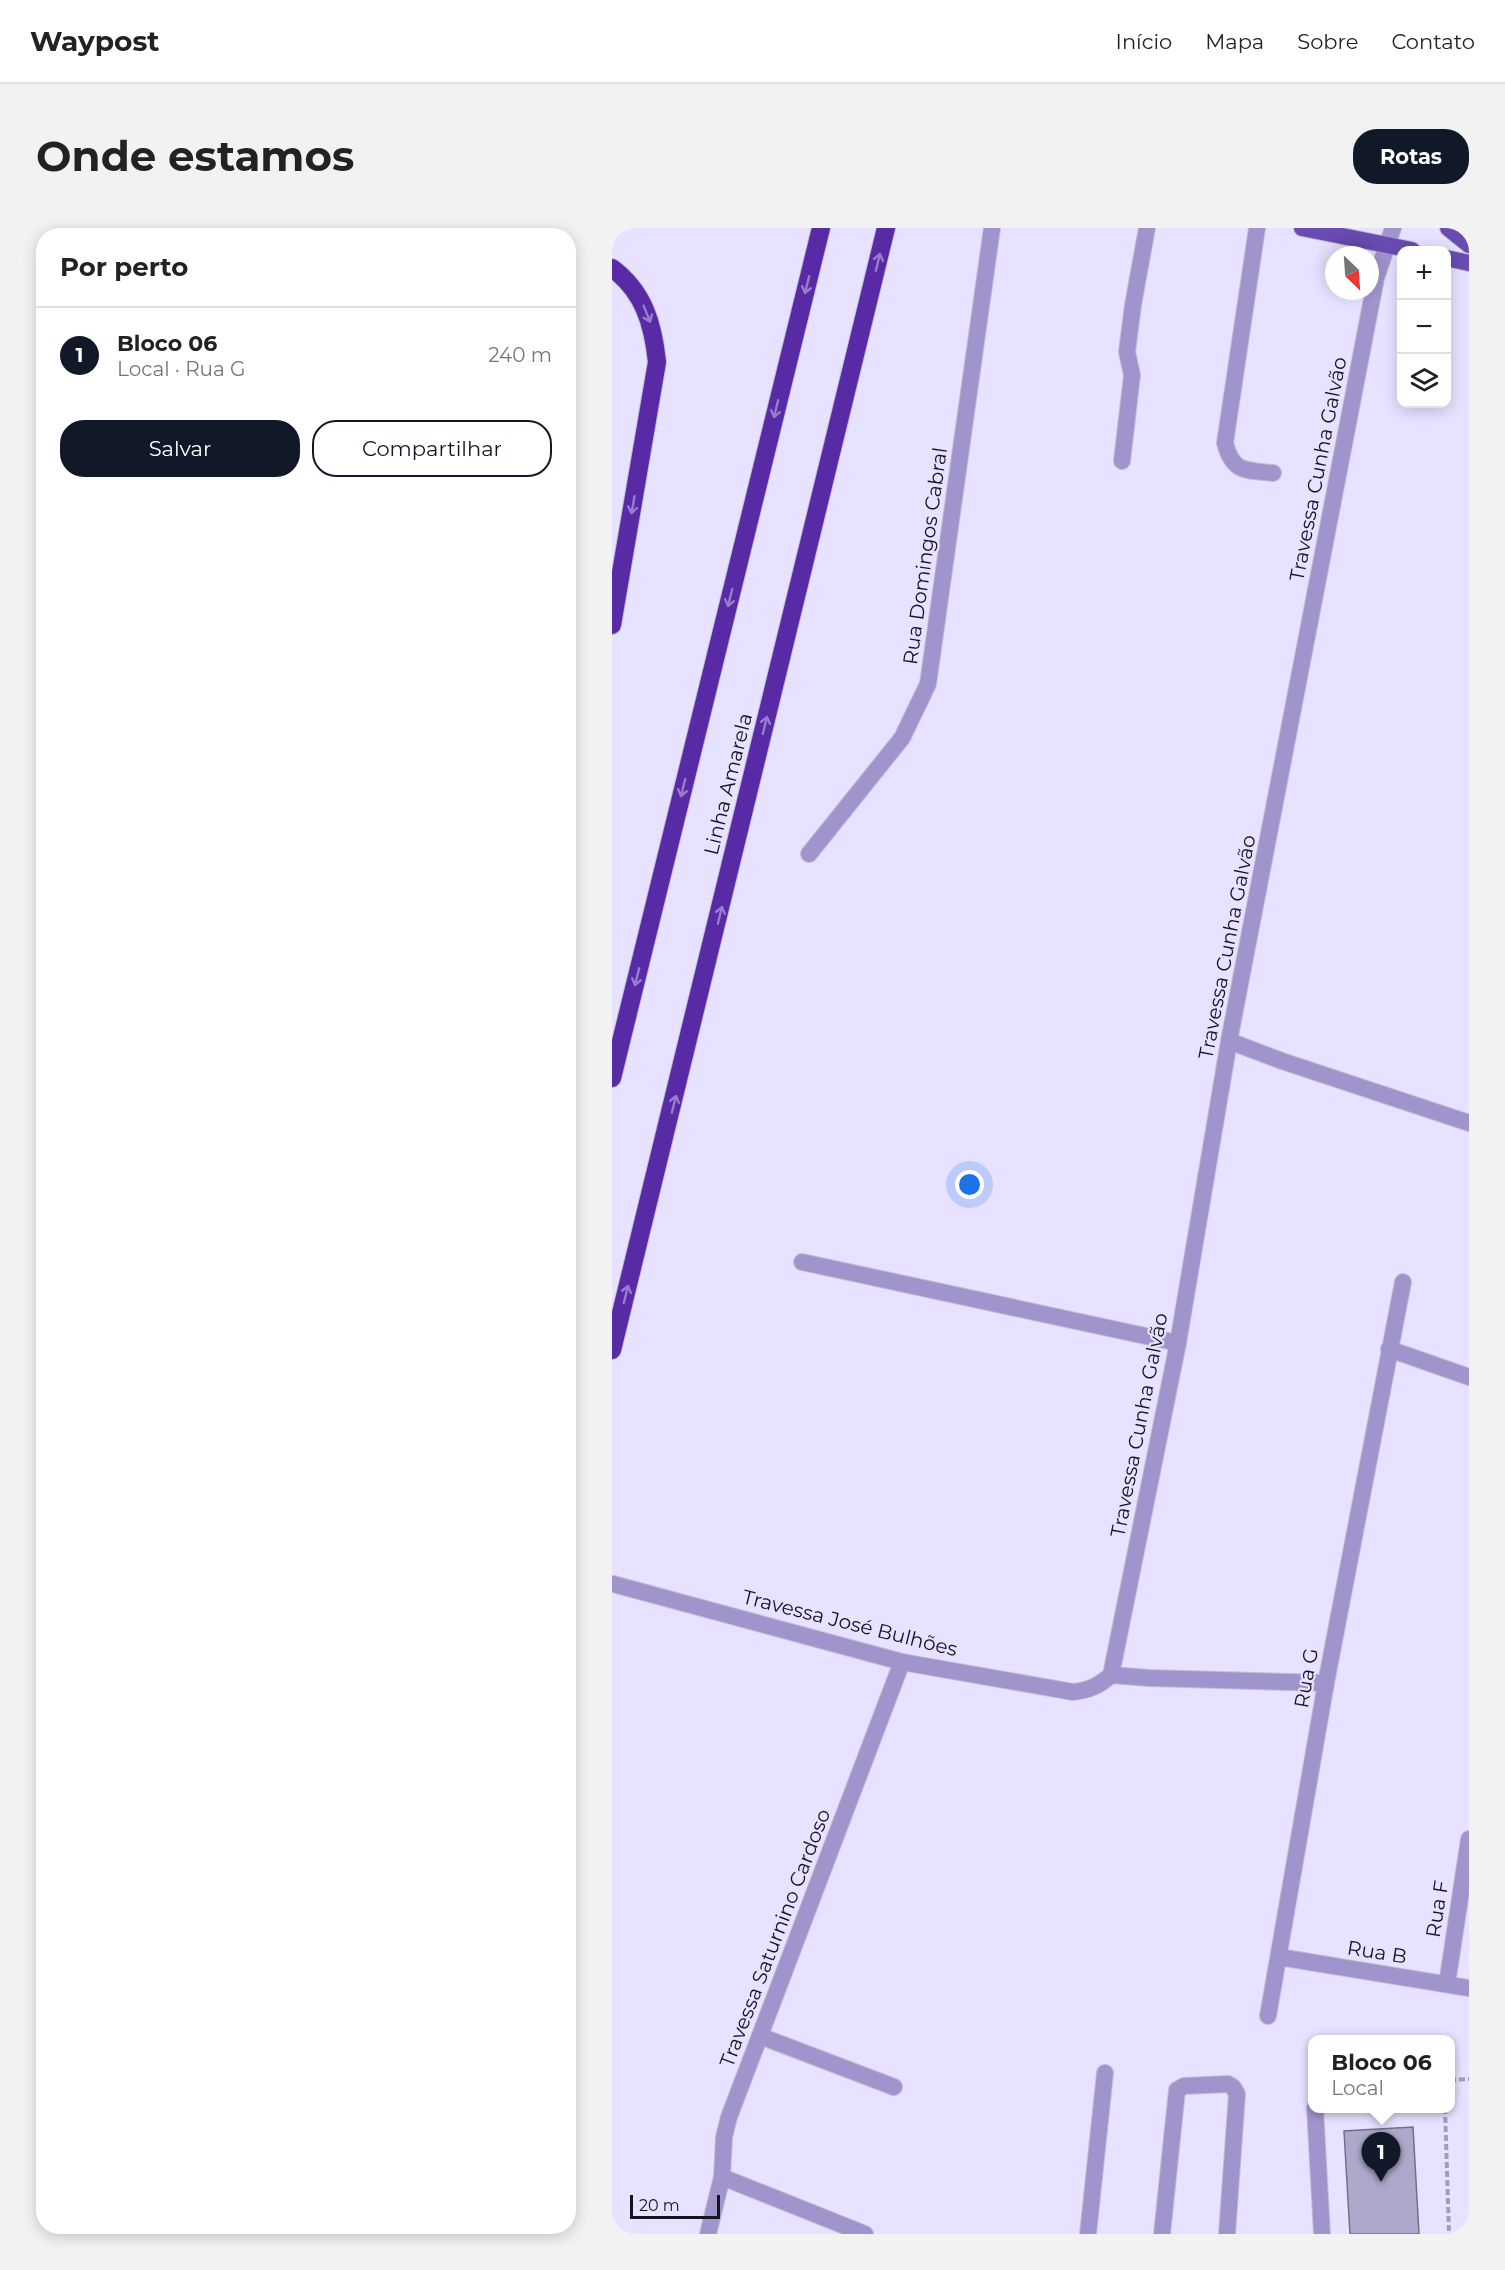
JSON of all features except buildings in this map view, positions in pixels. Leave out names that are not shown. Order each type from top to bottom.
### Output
[{"type":"highway","points":[[612,1078],[821,228]]},
{"type":"highway","name":"Linha Amarela","points":[[612,1350],[886,228]]},
{"type":"highway","points":[[612,268],[622,276],[641,299],[653,330],[657,362],[612,625]]},
{"type":"main road","points":[[1302,228],[1397,247]]},
{"type":"main road","points":[[1448,228],[1469,245]]},
{"type":"main road","points":[[1451,259],[1469,263]]},
{"type":"street","name":"Rua Domingos Cabral","points":[[809,854],[902,738],[928,684],[992,228]]},
{"type":"street","points":[[1122,461],[1132,375],[1127,352],[1147,228]]},
{"type":"street","points":[[1257,228],[1225,443],[1230,460],[1242,470],[1273,473]]},
{"type":"street","name":"Travessa Cunha Galvão","points":[[1111,1675],[1178,1343],[1229,1041],[1376,278],[1393,228]]},
{"type":"street","points":[[1229,1041],[1293,1065],[1469,1123]]},
{"type":"street","points":[[802,1262],[1178,1343]]},
{"type":"street","name":"Rua G","points":[[1268,2016],[1326,1683],[1403,1282]]},
{"type":"street","points":[[1389,1349],[1469,1377]]},
{"type":"street","name":"Travessa José Bulhões","points":[[613,1584],[902,1662],[1073,1692],[1088,1690],[1102,1684],[1111,1675]]},
{"type":"street","name":"Travessa Saturnino Cardoso","points":[[708,2234],[722,2177],[724,2137],[727,2127],[902,1662]]},
{"type":"street","points":[[1111,1675],[1326,1683]]},
{"type":"street","name":"Rua F","points":[[1447,1984],[1469,1839]]},
{"type":"street","name":"Rua B","points":[[1279,1957],[1469,1988]]},
{"type":"street","points":[[760,2036],[894,2087]]},
{"type":"street","points":[[1088,2234],[1105,2073]]},
{"type":"street","points":[[1162,2234],[1177,2090],[1184,2086],[1228,2084],[1237,2094],[1227,2234]]},
{"type":"street","points":[[1316,2113],[1322,2234]]},
{"type":"street","points":[[722,2177],[865,2234]]},
{"type":"path","points":[[1445,2113],[1449,2234]]},
{"type":"place","name":"Bloco 06","points":[[1381,2182]]}]
